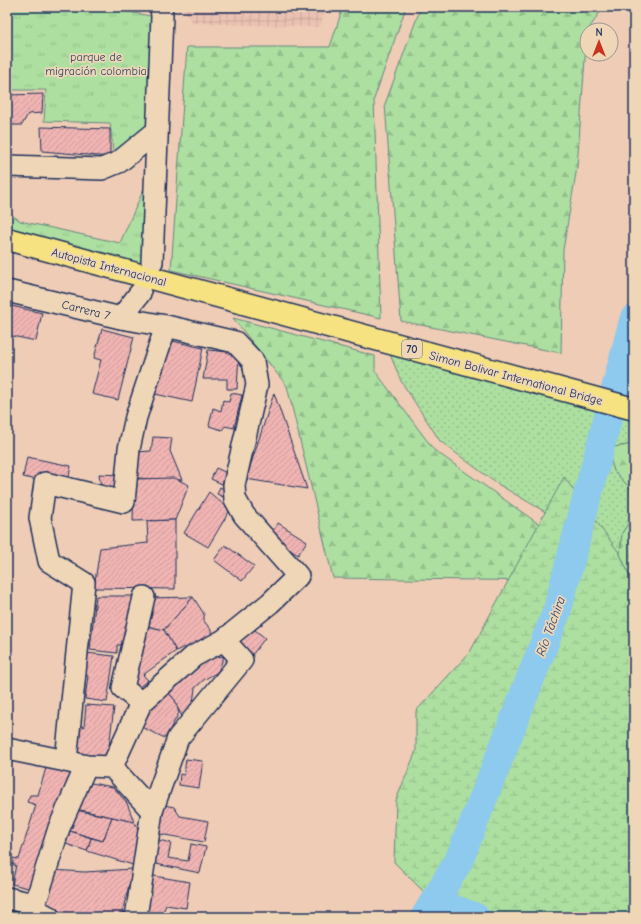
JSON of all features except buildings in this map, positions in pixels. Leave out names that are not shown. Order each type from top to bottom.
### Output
[{"type":"highway","name":"Autopista Internacional","points":[[14,242],[190,290]]},
{"type":"highway","name":"Simon Bolivar International Bridge","points":[[190,290],[634,409]]},
{"type":"street","points":[[152,262],[162,16],[161,7]]},
{"type":"street","points":[[7,166],[102,169],[119,162],[157,131]]},
{"type":"street","name":"Carrera 7","points":[[7,291],[121,318],[166,326],[235,342],[253,361],[257,385],[234,485],[235,499],[244,515],[298,576],[270,603],[224,640]]},
{"type":"street","points":[[121,318],[140,294]]},
{"type":"street","points":[[66,761],[84,583],[49,560],[40,518],[45,483],[124,502],[129,449],[136,417],[166,326]]},
{"type":"street","points":[[141,703],[123,688],[144,597]]},
{"type":"street","points":[[112,767],[141,703],[194,656],[224,640],[242,660],[178,738],[152,811],[136,917]]},
{"type":"street","points":[[7,749],[86,766],[112,767],[152,811]]},
{"type":"street","points":[[41,911],[38,895],[59,828],[86,766]]},
{"type":"street","points":[[7,898],[41,911]]},
{"type":"shaded area","points":[[181,7],[326,7],[320,27],[193,23]]},
{"type":"green space","name":"parque de migración colombia","points":[[7,7],[102,7],[156,17],[152,126],[114,159],[110,123],[44,121],[46,90],[7,90]]},
{"type":"green space","points":[[343,7],[406,7],[374,99],[381,318],[171,270],[187,47],[330,47]]},
{"type":"green space","points":[[421,7],[603,7],[593,22],[579,22],[579,62],[585,62],[577,167],[563,250],[561,353],[401,321],[385,104]]},
{"type":"green space","points":[[149,177],[148,265],[46,243],[7,228],[7,211],[20,221],[120,243]]},
{"type":"green space","points":[[233,318],[375,356],[375,371],[434,450],[553,534],[546,581],[333,578],[287,386]]},
{"type":"green space","points":[[387,347],[634,416],[634,444],[608,448],[614,471],[630,488],[634,503],[634,515],[622,533],[620,554],[592,533],[559,520],[496,483],[440,441],[401,381]]},
{"type":"green space","points":[[634,444],[634,503],[630,488],[614,471],[607,448]]},
{"type":"green space","points":[[564,477],[620,554],[634,586],[634,917],[474,917],[434,902],[394,862],[396,800],[416,751],[416,711],[470,652]]},
{"type":"green space","points":[[634,515],[634,586],[620,554],[622,533]]},
{"type":"waterway","name":"Río Táchira","points":[[425,917],[459,860],[557,611],[634,319]]},
{"type":"waterway","points":[[434,902],[475,917]]}]
